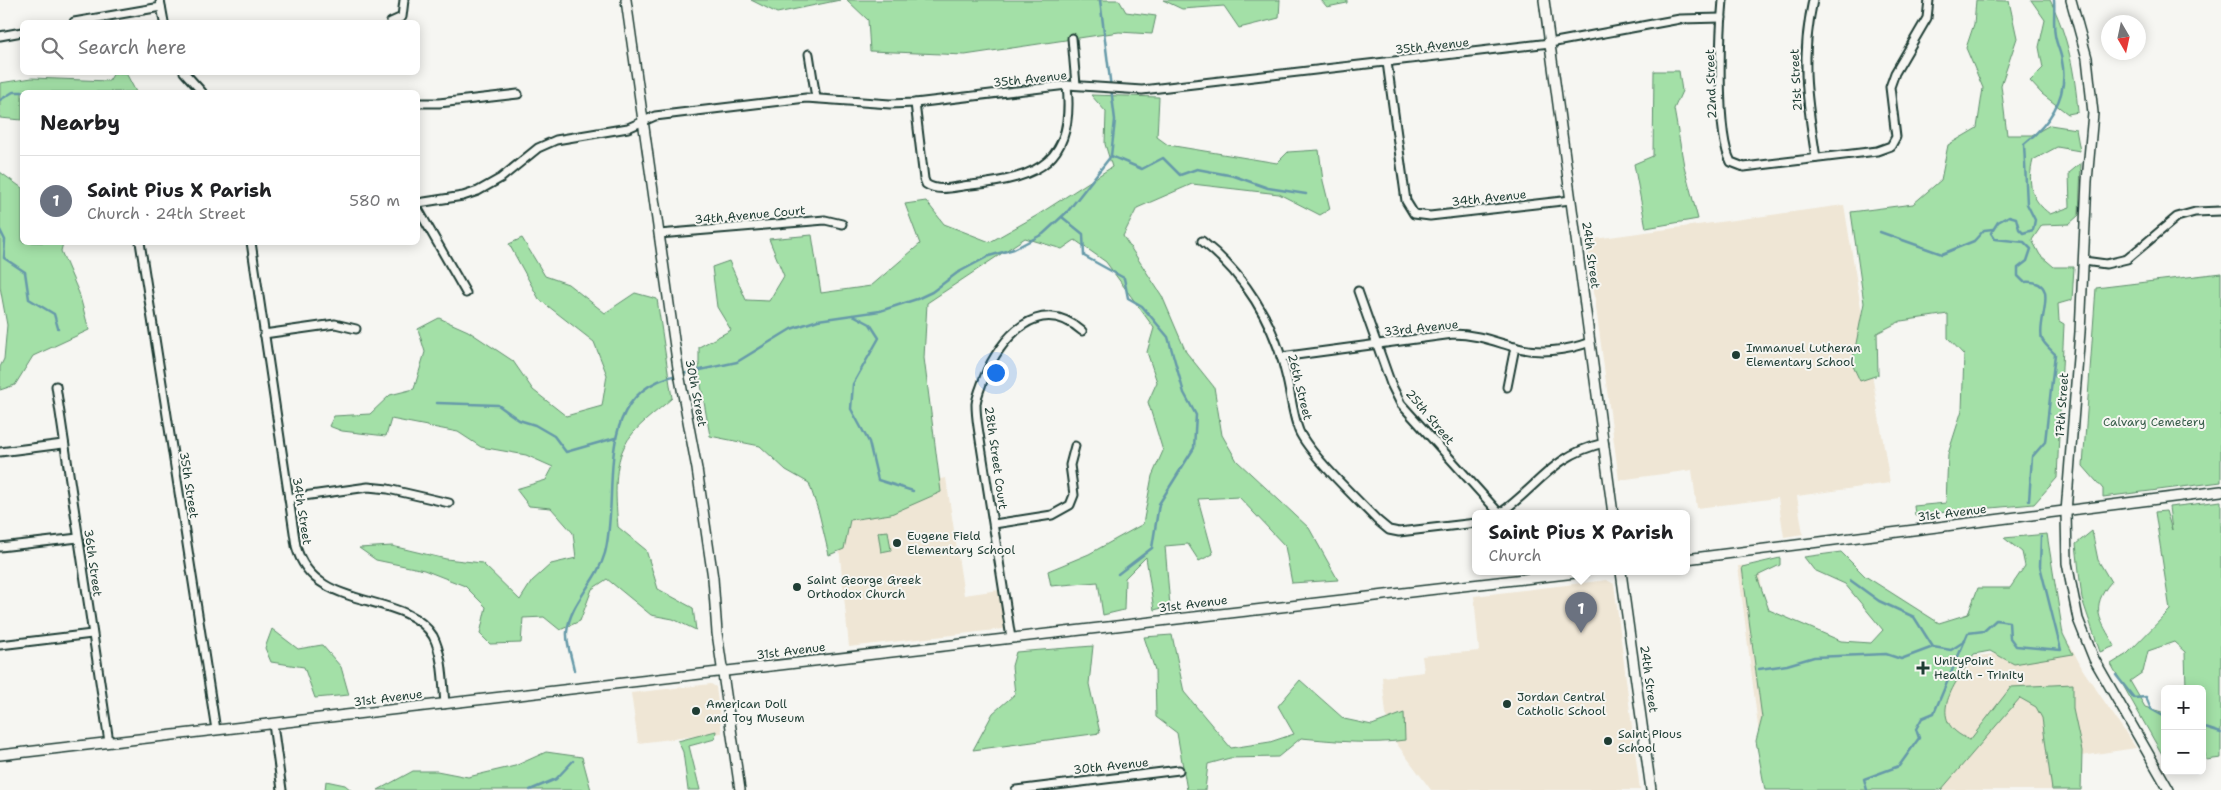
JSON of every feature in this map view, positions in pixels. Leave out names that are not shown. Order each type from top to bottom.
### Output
[{"type":"street","points":[[395,20],[402,17],[404,0]]},
{"type":"street","name":"30th Street","points":[[626,0],[678,368],[700,490],[740,790]]},
{"type":"street","name":"24th Street","points":[[1544,0],[1612,510]]},
{"type":"street","name":"22nd Street","points":[[1723,0],[1722,110],[1726,149],[1735,164],[1744,167],[1816,158]]},
{"type":"street","name":"21st Street","points":[[1813,0],[1806,37],[1805,70],[1816,158]]},
{"type":"street","points":[[1816,158],[1877,151],[1891,146],[1896,137],[1890,87],[1895,73],[1927,18],[1929,0]]},
{"type":"street","name":"17th Street","points":[[2071,0],[2087,58],[2093,112],[2093,133],[2086,181],[2084,261],[2066,512],[2069,578],[2073,602],[2084,636],[2106,681],[2142,740],[2169,790]]},
{"type":"street","points":[[84,20],[161,4],[164,20]]},
{"type":"street","name":"35th Avenue","points":[[420,203],[478,192],[501,178],[538,148],[556,140],[628,128],[656,116],[816,98],[890,104],[914,103],[1068,85],[1142,90],[1550,43],[1680,18],[1722,18]]},
{"type":"street","points":[[0,36],[20,32]]},
{"type":"street","points":[[1072,38],[1076,85]]},
{"type":"street","points":[[809,54],[816,98]]},
{"type":"street","name":"34th Avenue","points":[[1387,62],[1406,201],[1411,212],[1418,216],[1430,216],[1571,200]]},
{"type":"street","points":[[187,75],[200,90]]},
{"type":"street","points":[[914,103],[926,184],[942,188],[989,183],[1023,176],[1055,154],[1061,147],[1067,129],[1068,85]]},
{"type":"street","points":[[420,103],[439,103],[518,94]]},
{"type":"street","points":[[989,183],[990,193]]},
{"type":"street","points":[[2084,261],[2106,264],[2128,259],[2177,217],[2195,212],[2221,210]]},
{"type":"street","points":[[420,212],[466,292]]},
{"type":"street","name":"34th Avenue Court","points":[[659,234],[825,220],[842,224]]},
{"type":"street","name":"26th Street","points":[[1202,242],[1236,272],[1252,296],[1281,357],[1296,421],[1302,436],[1353,494],[1389,530],[1408,531],[1472,523]]},
{"type":"street","name":"35th Street","points":[[140,245],[216,730]]},
{"type":"street","name":"34th Street","points":[[251,245],[299,556],[309,573],[324,585],[416,620],[431,634],[438,649],[445,704]]},
{"type":"street","name":"25th Street","points":[[1358,291],[1391,384],[1408,414],[1495,510]]},
{"type":"street","name":"28th Street Court","points":[[1011,638],[976,411],[978,395],[992,358],[1009,335],[1034,320],[1060,318],[1070,321],[1082,332]]},
{"type":"street","points":[[264,334],[335,324],[356,329]]},
{"type":"street","name":"33rd Avenue","points":[[1281,357],[1467,334],[1515,348],[1550,350],[1568,348],[1590,342]]},
{"type":"street","points":[[1507,387],[1515,348]]},
{"type":"street","name":"36th Street","points":[[56,386],[63,444],[109,742]]},
{"type":"street","points":[[1504,510],[1561,460],[1582,449],[1604,443]]},
{"type":"street","points":[[0,452],[63,444]]},
{"type":"street","points":[[994,524],[1052,515],[1070,505],[1074,496],[1070,465],[1075,446]]},
{"type":"street","points":[[289,498],[368,488],[388,489],[449,503]]},
{"type":"street","name":"31st Avenue","points":[[1690,559],[2221,492]]},
{"type":"street","points":[[0,547],[78,538]]},
{"type":"street","name":"31st Avenue","points":[[0,755],[1558,575]]},
{"type":"street","name":"24th Street","points":[[1621,575],[1651,790]]},
{"type":"street","points":[[0,645],[92,634]]},
{"type":"street","points":[[273,724],[282,790]]},
{"type":"street","name":"30th Avenue","points":[[1016,790],[1179,770]]},
{"type":"shaded area","name":"Immanuel Lutheran Elementary School","points":[[1844,205],[1890,483],[1797,496],[1803,534],[1784,537],[1778,498],[1697,508],[1692,470],[1619,480],[1587,240]]},
{"type":"shaded area","name":"Eugene Field Elementary School","points":[[946,478],[964,595],[999,590],[1004,629],[849,647],[834,496]]},
{"type":"shaded area","name":"UnityPoint Health - Trinity","points":[[1759,565],[1773,680],[2070,645],[2083,670],[2136,748],[2075,757],[2079,790],[1766,790],[1738,566]]},
{"type":"shaded area","name":"Jordan Central Catholic School","points":[[1607,580],[1614,584],[1640,790],[1431,790],[1388,732],[1382,677],[1424,672],[1422,656],[1479,651],[1474,596]]},
{"type":"shaded area","points":[[711,684],[716,687],[722,733],[638,743],[631,693]]},
{"type":"green space","points":[[751,0],[840,0],[777,13]]},
{"type":"green space","points":[[847,0],[1119,0],[1126,12],[1156,16],[1152,34],[1119,32],[965,55],[870,51],[868,20]]},
{"type":"green space","points":[[1163,0],[1280,0],[1279,18],[1239,28],[1224,6],[1182,9]]},
{"type":"green space","points":[[1321,0],[1347,0],[1347,3],[1327,7]]},
{"type":"green space","points":[[1976,0],[2009,1],[2017,38],[2001,85],[2007,135],[2032,135],[2050,125],[2076,129],[2080,151],[2057,147],[2033,160],[2030,177],[2032,191],[2038,203],[2050,214],[2070,207],[2069,173],[2081,163],[2079,215],[2069,224],[2042,225],[2032,240],[2040,255],[2054,267],[2074,267],[2072,300],[2058,304],[2059,321],[2064,324],[2057,478],[2034,504],[1915,515],[1914,506],[1946,503],[1948,454],[1962,410],[1964,355],[1948,338],[1948,314],[1901,321],[1877,333],[1878,375],[1860,381],[1852,364],[1864,303],[1851,212],[1913,204],[1941,180],[1948,145],[1977,128],[1983,88],[1966,48],[1974,24]]},
{"type":"green space","points":[[2031,0],[2050,0],[2062,27],[2070,55],[2078,112],[2068,114],[2042,94],[2030,81],[2043,68],[2039,47],[2045,20]]},
{"type":"green space","points":[[1654,71],[1679,71],[1682,91],[1674,109],[1684,166],[1698,219],[1646,228],[1634,164],[1653,156]]},
{"type":"green space","points":[[113,75],[127,75],[135,90],[20,90],[20,120],[0,118],[0,83],[32,78],[109,81]]},
{"type":"green space","points":[[1091,95],[1159,97],[1157,137],[1168,145],[1277,163],[1288,152],[1319,150],[1323,181],[1330,209],[1320,215],[1279,194],[1192,184],[1137,208],[1123,236],[1162,296],[1186,352],[1214,387],[1222,435],[1237,461],[1309,528],[1338,580],[1292,583],[1285,546],[1239,497],[1198,499],[1213,554],[1199,561],[1188,544],[1165,546],[1170,606],[1154,610],[1146,557],[1125,578],[1124,610],[1103,615],[1098,582],[1051,586],[1048,571],[1089,554],[1143,524],[1152,476],[1163,451],[1148,402],[1157,382],[1147,352],[1154,328],[1106,262],[1075,240],[1062,249],[1025,238],[927,303],[924,358],[941,492],[891,514],[850,520],[844,549],[829,555],[819,513],[809,483],[786,470],[760,446],[710,436],[699,374],[699,347],[731,330],[717,307],[712,267],[729,261],[746,300],[769,301],[784,276],[769,239],[812,235],[821,293],[871,286],[920,244],[905,204],[926,201],[944,224],[990,242],[1036,216],[1112,167],[1105,144],[1106,112]]},
{"type":"green space","points":[[0,172],[20,187],[20,245],[62,245],[61,251],[79,293],[89,330],[33,356],[15,385],[0,390],[0,367],[4,359],[7,325],[0,287]]},
{"type":"green space","points":[[522,238],[545,276],[568,284],[605,313],[635,293],[657,299],[672,398],[639,426],[624,447],[618,465],[617,476],[618,527],[646,550],[658,589],[693,608],[696,630],[673,619],[651,615],[607,579],[592,589],[580,621],[560,630],[544,617],[523,618],[521,643],[490,644],[480,634],[486,607],[465,586],[424,570],[376,560],[359,548],[392,546],[446,559],[482,563],[520,600],[532,581],[551,564],[576,558],[573,533],[551,508],[529,506],[516,489],[546,480],[553,467],[526,455],[481,447],[458,432],[391,419],[386,436],[342,431],[329,426],[334,416],[370,414],[390,395],[414,389],[425,352],[418,329],[439,318],[468,331],[513,361],[533,390],[566,416],[602,406],[607,375],[594,342],[539,299],[509,244]]},
{"type":"green space","name":"Calvary Cemetery","points":[[2221,273],[2221,482],[2103,497],[2103,489],[2083,466],[2096,288]]},
{"type":"green space","points":[[2221,501],[2221,758],[2206,760],[2206,685],[2186,685],[2185,652],[2174,642],[2148,651],[2143,672],[2130,681],[2145,707],[2161,712],[2161,752],[2111,664],[2127,654],[2170,610],[2155,512],[2166,511],[2172,530],[2169,507]]},
{"type":"green space","points":[[888,531],[891,550],[881,552],[878,532]]},
{"type":"green space","points":[[2092,531],[2098,560],[2111,582],[2100,599],[2099,614],[2115,646],[2100,652],[2082,599],[2076,544]]},
{"type":"green space","points":[[2047,534],[2063,634],[2073,654],[2014,664],[1990,651],[1974,654],[1952,689],[1946,712],[1948,722],[1956,732],[1970,740],[2011,687],[2073,684],[2073,709],[2082,751],[2081,790],[2052,790],[2042,718],[2036,707],[2020,698],[1941,790],[1765,790],[1756,741],[1762,718],[1742,567],[1780,558],[1780,565],[1757,576],[1769,610],[1841,641],[1871,643],[1883,630],[1845,584],[1814,570],[1804,557],[1841,552],[1865,576],[1939,623],[1968,614],[1978,588],[2010,588],[2025,566],[2022,552],[2004,538]]},
{"type":"green space","points":[[272,629],[298,649],[322,645],[341,667],[349,695],[315,698],[304,667],[271,662],[265,648]]},
{"type":"green space","points":[[1172,635],[1184,692],[1231,748],[1270,742],[1294,734],[1278,706],[1300,680],[1344,719],[1372,725],[1404,713],[1405,740],[1366,742],[1301,738],[1278,757],[1230,758],[1208,764],[1205,790],[1187,790],[1177,733],[1156,717],[1155,670],[1144,637]]},
{"type":"green space","points":[[1093,646],[1089,684],[1100,733],[973,750],[993,713],[1015,694],[1012,666],[1016,652]]},
{"type":"green space","points":[[716,731],[715,739],[689,746],[700,790],[688,790],[683,752],[678,741]]},
{"type":"green space","points":[[546,752],[582,757],[591,790],[378,790],[413,771],[437,771],[468,777],[515,766]]},
{"type":"green space","points":[[326,781],[345,785],[351,790],[325,790]]},
{"type":"waterway","points":[[682,374],[737,362],[791,329],[818,320],[880,311],[917,299],[932,292],[957,273],[989,256],[1014,249],[1043,234],[1068,211],[1111,156],[1115,120],[1100,0]]},
{"type":"waterway","points":[[2029,501],[2032,457],[2045,442],[2055,354],[2042,339],[2041,331],[2045,302],[2045,294],[2042,287],[2036,283],[2024,282],[2018,276],[2018,268],[2027,261],[2031,249],[2024,242],[1995,239],[1991,233],[1998,222],[2009,216],[2016,218],[2019,229],[2023,233],[2033,230],[2035,220],[2027,204],[2024,144],[2049,118],[2060,97],[2063,86],[2061,54],[2054,31],[2054,0]]},
{"type":"waterway","points":[[0,100],[13,92],[20,92]]},
{"type":"waterway","points":[[1111,156],[1142,169],[1163,158],[1180,175],[1197,169],[1234,176],[1268,188],[1306,194]]},
{"type":"waterway","points":[[1062,217],[1083,234],[1084,256],[1124,278],[1128,298],[1142,306],[1168,337],[1184,393],[1196,415],[1194,448],[1159,504],[1152,548],[1118,574]]},
{"type":"waterway","points":[[1880,232],[1942,254],[1974,241],[1984,230],[1993,229]]},
{"type":"waterway","points":[[0,230],[5,240],[4,258],[25,272],[29,299],[54,314],[58,328]]},
{"type":"waterway","points":[[853,315],[870,324],[879,338],[853,384],[851,409],[869,442],[878,480],[913,491]]},
{"type":"waterway","points":[[574,670],[568,646],[567,632],[569,621],[605,553],[609,528],[614,448],[620,423],[631,402],[650,386],[677,375]]},
{"type":"waterway","points":[[437,403],[498,405],[519,420],[535,425],[554,436],[566,452],[615,438]]},
{"type":"waterway","points":[[1867,790],[1864,779],[1899,766],[1919,738],[1916,729],[1922,718],[1934,713],[1968,633],[1984,631],[1996,620],[2009,622],[2010,638],[2016,646],[2061,650],[2040,566],[2041,537]]},
{"type":"waterway","points":[[1850,580],[1879,601],[1914,617],[1933,647],[1951,650],[1965,641]]},
{"type":"waterway","points":[[1759,669],[1787,665],[1814,657],[1886,654],[1901,659],[1933,647]]},
{"type":"waterway","points":[[2116,675],[2134,698],[2146,697],[2151,709],[2161,715]]},
{"type":"waterway","points":[[2206,728],[2221,733]]},
{"type":"waterway","points":[[530,790],[556,779],[573,761]]},
{"type":"place","name":"Immanuel Lutheran Elementary School","points":[[1736,355]]},
{"type":"place","name":"Eugene Field Elementary School","points":[[897,543]]},
{"type":"place","name":"Saint George Greek Orthodox Church","points":[[797,587]]},
{"type":"place","name":"Saint Pius X Parish","points":[[1581,633]]},
{"type":"place","name":"UnityPoint Health - Trinity","points":[[1923,668]]},
{"type":"place","name":"Jordan Central Catholic School","points":[[1507,704]]},
{"type":"place","name":"American Doll and Toy Museum","points":[[696,711]]},
{"type":"place","name":"Saint Pious School","points":[[1608,741]]}]
